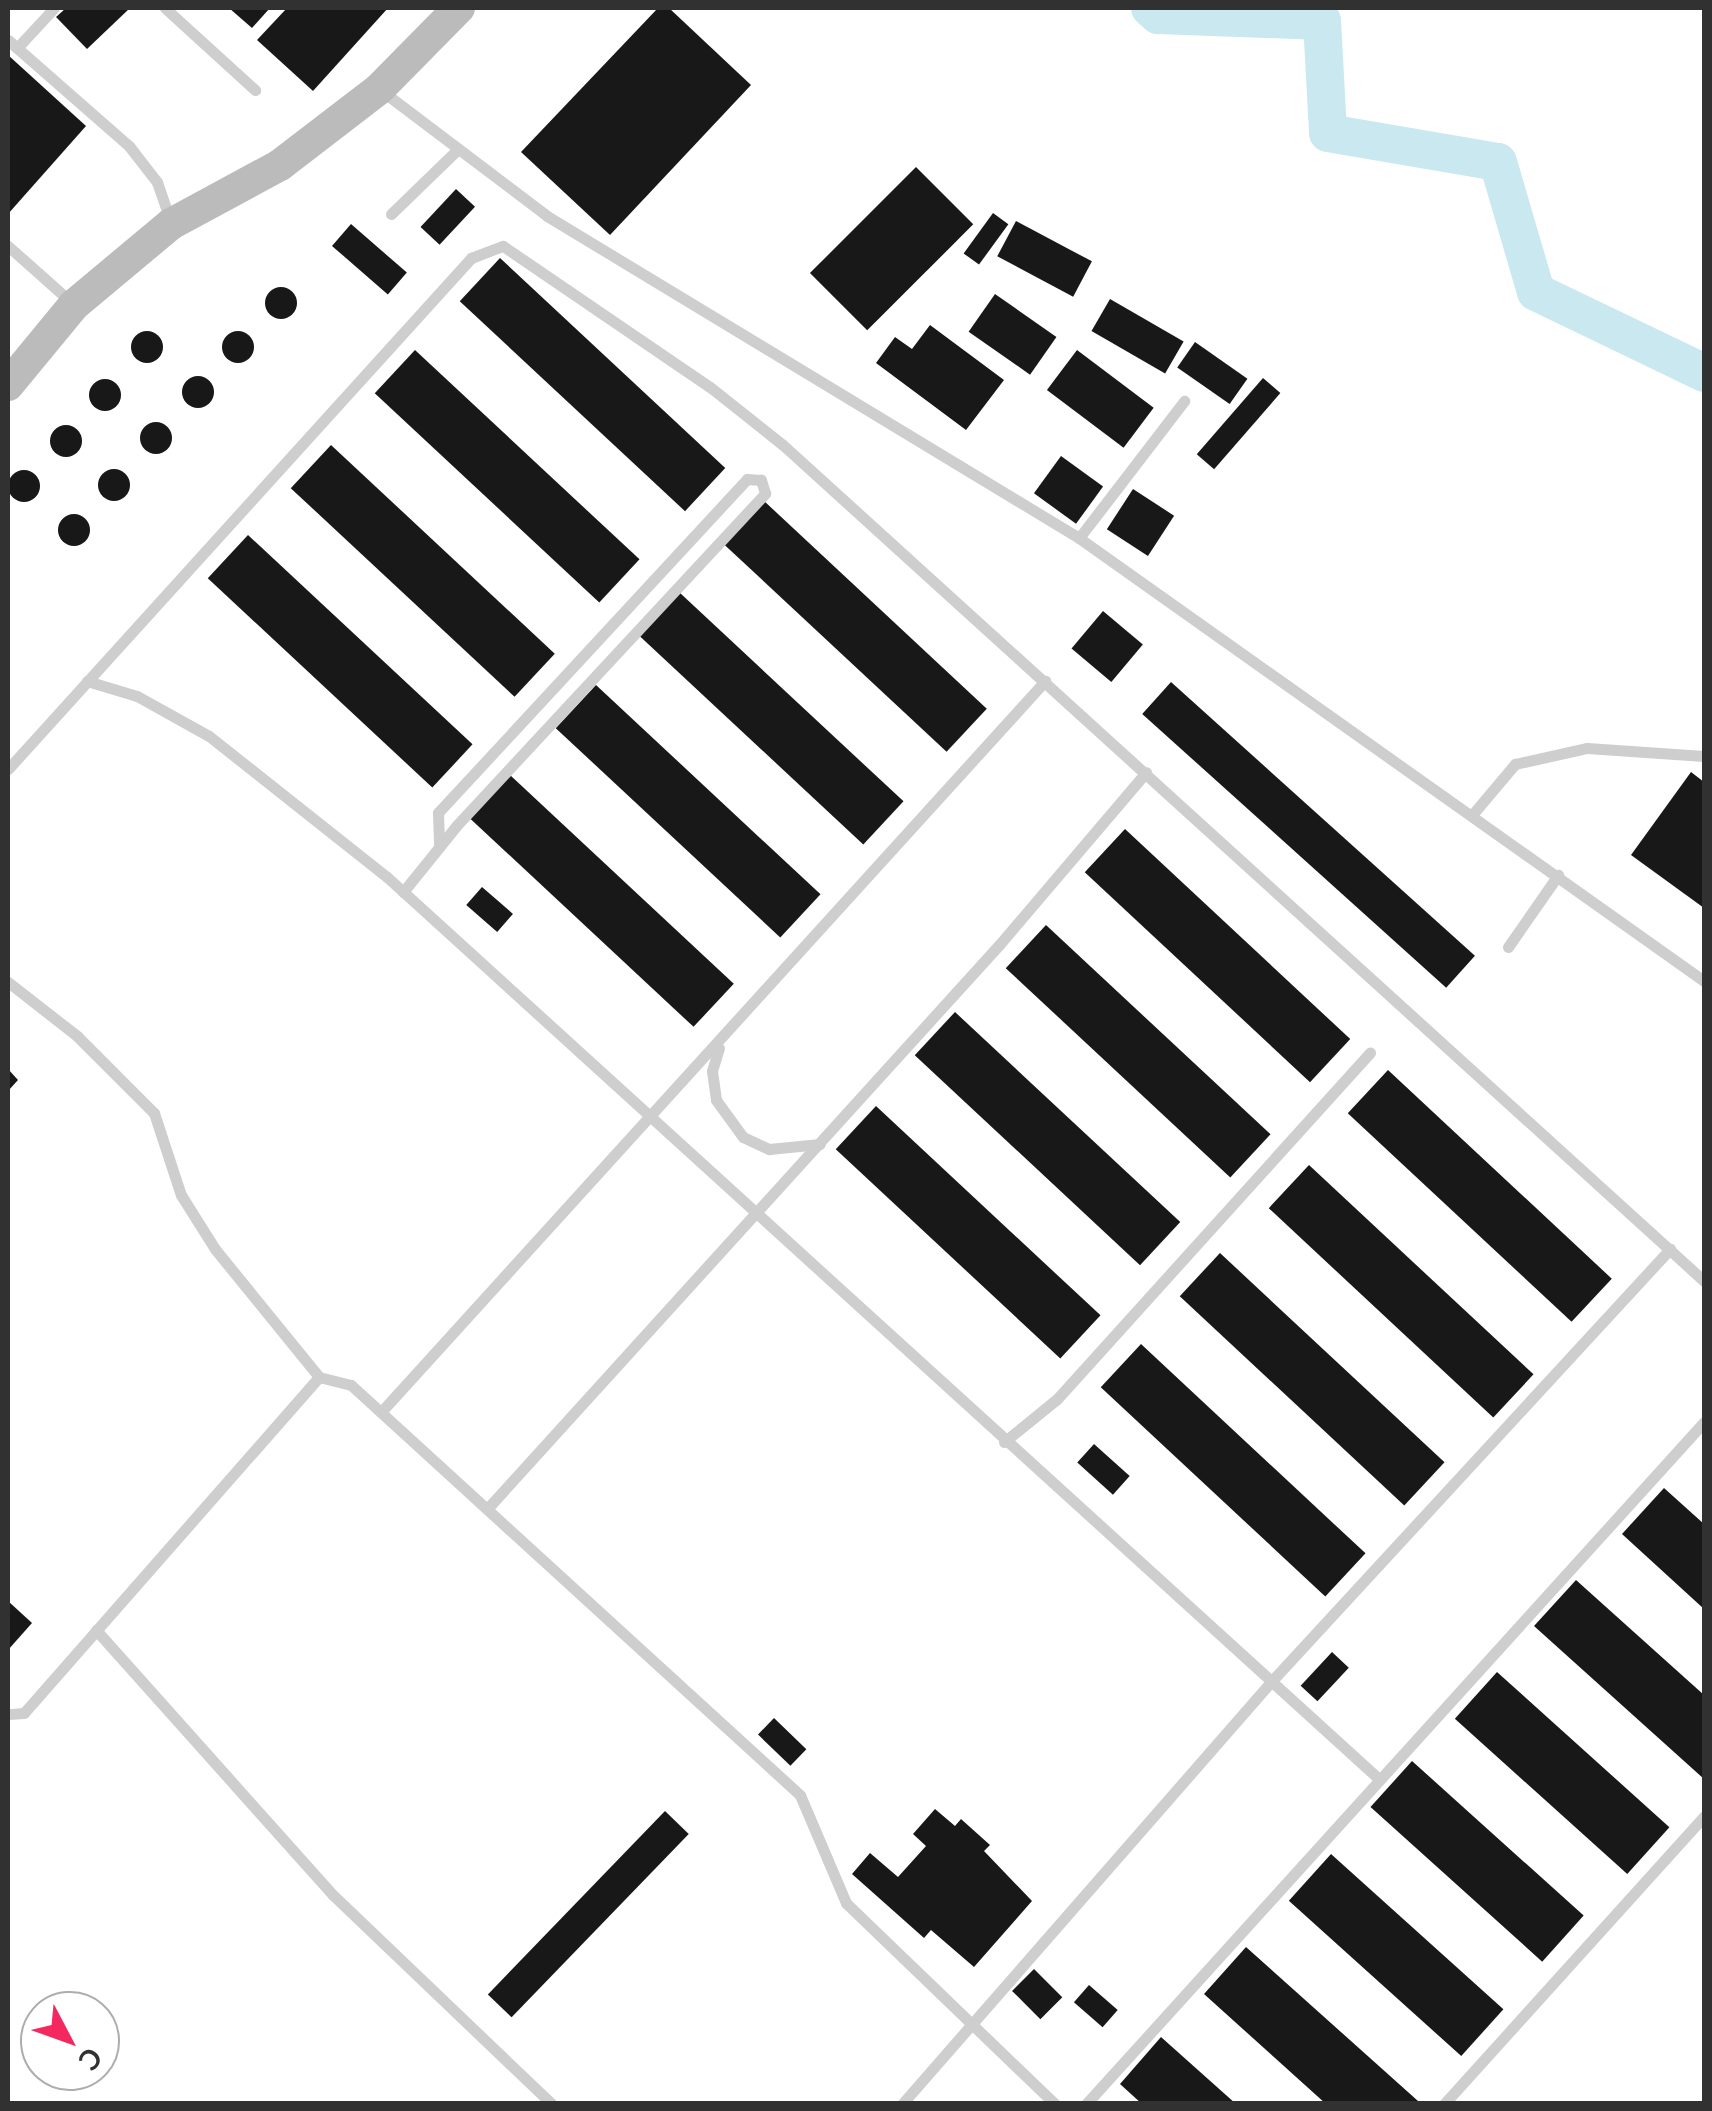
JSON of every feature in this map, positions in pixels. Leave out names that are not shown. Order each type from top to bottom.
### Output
[{"type":"main road","points":[[8,385],[74,305],[171,224],[280,166],[378,89],[459,8]]},
{"type":"lane","points":[[54,8],[12,44],[129,146],[156,182],[171,224]]},
{"type":"lane","points":[[165,8],[255,90]]},
{"type":"lane","points":[[378,89],[547,216],[1080,538],[1704,981]]},
{"type":"lane","points":[[391,214],[458,149]]},
{"type":"lane","points":[[8,246],[74,305]]},
{"type":"lane","points":[[8,769],[472,258],[503,246],[710,387],[783,444],[1704,1281]]},
{"type":"lane","points":[[1080,538],[1184,401]]},
{"type":"lane","points":[[403,892],[439,847],[765,493],[762,480],[747,480],[438,813],[439,847]]},
{"type":"lane","points":[[87,681],[137,696],[209,736],[403,892],[1270,1684],[1378,1778]]},
{"type":"lane","points":[[381,1412],[720,1044],[1045,681]]},
{"type":"lane","points":[[1472,815],[1515,764],[1588,748],[1704,756]]},
{"type":"lane","points":[[487,1509],[820,1144],[1146,772]]},
{"type":"lane","points":[[1508,947],[1558,875]]},
{"type":"lane","points":[[8,982],[76,1036],[154,1113],[181,1195],[215,1249],[319,1377],[351,1385],[800,1795],[846,1903],[1055,2104]]},
{"type":"lane","points":[[720,1044],[712,1072],[716,1100],[743,1137],[769,1149],[820,1144]]},
{"type":"lane","points":[[1004,1442],[1057,1399],[1370,1052]]},
{"type":"lane","points":[[902,2104],[1270,1684],[1670,1249]]},
{"type":"lane","points":[[8,1714],[24,1713],[319,1377]]},
{"type":"lane","points":[[1086,2104],[1704,1422]]},
{"type":"lane","points":[[96,1630],[333,1895],[552,2104]]},
{"type":"lane","points":[[1444,2104],[1704,1816]]},
{"type":"building","points":[[66,8],[130,8],[87,49],[56,17]]},
{"type":"building","points":[[229,8],[270,8],[252,28]]},
{"type":"building","points":[[287,8],[388,8],[313,91],[257,40]]},
{"type":"building","points":[[658,8],[669,8],[751,85],[610,235],[521,152]]},
{"type":"building","points":[[8,55],[86,126],[8,214]]},
{"type":"building","points":[[916,167],[973,224],[867,330],[810,273]]},
{"type":"building","points":[[456,189],[475,207],[440,245],[421,227]]},
{"type":"building","points":[[993,213],[1008,224],[979,265],[964,253]]},
{"type":"building","points":[[1016,221],[1092,261],[1073,297],[997,256]]},
{"type":"building","points":[[351,224],[407,273],[388,294],[332,246]]},
{"type":"building","points":[[500,258],[725,468],[685,511],[460,301]]},
{"type":"building","points":[[281,287],[292,292],[297,303],[292,314],[281,319],[270,314],[265,303],[270,292]]},
{"type":"building","points":[[995,294],[1056,337],[1030,375],[969,332]]},
{"type":"building","points":[[1110,299],[1184,342],[1165,374],[1092,331]]},
{"type":"building","points":[[930,325],[1004,380],[966,430],[876,363],[895,337],[912,349]]},
{"type":"building","points":[[147,331],[158,336],[163,347],[158,358],[147,363],[136,358],[131,347],[136,336]]},
{"type":"building","points":[[238,331],[249,336],[254,347],[249,358],[238,363],[227,358],[222,347],[227,336]]},
{"type":"building","points":[[1195,342],[1247,379],[1230,404],[1177,367]]},
{"type":"building","points":[[415,350],[640,559],[599,603],[375,393]]},
{"type":"building","points":[[1077,350],[1154,408],[1124,448],[1047,390]]},
{"type":"building","points":[[198,376],[209,381],[214,392],[209,403],[198,408],[187,403],[182,392],[187,381]]},
{"type":"building","points":[[1263,378],[1280,393],[1214,469],[1197,454]]},
{"type":"building","points":[[105,379],[116,384],[121,395],[116,406],[105,411],[94,406],[89,395],[94,384]]},
{"type":"building","points":[[156,422],[167,427],[172,438],[167,449],[156,454],[145,449],[140,438],[145,427]]},
{"type":"building","points":[[66,425],[77,430],[82,441],[77,452],[66,457],[55,452],[50,441],[55,430]]},
{"type":"building","points":[[331,445],[555,654],[515,697],[291,488]]},
{"type":"building","points":[[1061,456],[1103,487],[1076,524],[1034,493]]},
{"type":"building","points":[[114,469],[125,474],[130,485],[125,496],[114,501],[103,496],[98,485],[103,474]]},
{"type":"building","points":[[24,470],[35,475],[40,486],[35,497],[24,502],[13,497],[8,486],[13,475]]},
{"type":"building","points":[[1133,489],[1174,516],[1148,556],[1107,529]]},
{"type":"building","points":[[763,500],[987,709],[947,752],[723,543]]},
{"type":"building","points":[[74,514],[85,519],[90,530],[85,541],[74,546],[63,541],[58,530],[63,519]]},
{"type":"building","points":[[248,535],[473,744],[432,788],[208,578]]},
{"type":"building","points":[[679,592],[904,801],[863,845],[639,635]]},
{"type":"building","points":[[1103,611],[1143,644],[1111,682],[1072,649]]},
{"type":"building","points":[[1171,682],[1475,956],[1446,988],[1142,714]]},
{"type":"building","points":[[596,685],[821,894],[780,938],[556,728]]},
{"type":"building","points":[[1691,772],[1704,782],[1704,908],[1631,855]]},
{"type":"building","points":[[510,775],[734,984],[694,1027],[470,818]]},
{"type":"building","points":[[1125,829],[1350,1039],[1310,1082],[1085,872]]},
{"type":"building","points":[[482,887],[513,914],[497,932],[466,905]]},
{"type":"building","points":[[1046,925],[1271,1134],[1230,1178],[1006,968]]},
{"type":"building","points":[[955,1012],[1180,1222],[1140,1265],[915,1055]]},
{"type":"building","points":[[8,1069],[18,1080],[8,1091]]},
{"type":"building","points":[[1388,1070],[1612,1279],[1572,1322],[1348,1113]]},
{"type":"building","points":[[876,1106],[1101,1315],[1060,1359],[836,1149]]},
{"type":"building","points":[[1309,1165],[1534,1374],[1493,1418],[1269,1208]]},
{"type":"building","points":[[1220,1253],[1445,1462],[1404,1506],[1180,1296]]},
{"type":"building","points":[[1141,1344],[1366,1553],[1325,1597],[1101,1387]]},
{"type":"building","points":[[1094,1444],[1130,1476],[1113,1495],[1077,1463]]},
{"type":"building","points":[[1664,1488],[1704,1524],[1704,1609],[1622,1534]]},
{"type":"building","points":[[1576,1580],[1704,1695],[1704,1779],[1534,1626]]},
{"type":"building","points":[[8,1601],[32,1623],[8,1650]]},
{"type":"building","points":[[1332,1652],[1349,1668],[1317,1701],[1301,1686]]},
{"type":"building","points":[[1497,1672],[1669,1827],[1627,1874],[1455,1719]]},
{"type":"building","points":[[774,1718],[806,1749],[790,1766],[758,1735]]},
{"type":"building","points":[[1412,1761],[1584,1916],[1542,1962],[1371,1807]]},
{"type":"building","points":[[935,1809],[955,1826],[961,1819],[990,1845],[984,1851],[1032,1901],[974,1967],[931,1930],[924,1938],[852,1874],[870,1853],[898,1877],[926,1846],[913,1834]]},
{"type":"building","points":[[665,1811],[689,1834],[512,2017],[488,1994]]},
{"type":"building","points":[[1331,1854],[1503,2009],[1461,2056],[1289,1901]]},
{"type":"building","points":[[1246,1947],[1418,2101],[1416,2104],[1326,2104],[1204,1994]]},
{"type":"building","points":[[1034,1969],[1062,1997],[1040,2019],[1012,1991]]},
{"type":"building","points":[[1089,1985],[1118,2010],[1103,2027],[1074,2002]]},
{"type":"building","points":[[1161,2037],[1236,2104],[1142,2104],[1120,2084]]},
{"type":"waterway","points":[[1150,8],[1158,15],[1322,21],[1328,133],[1498,162],[1536,292],[1704,373]]}]
